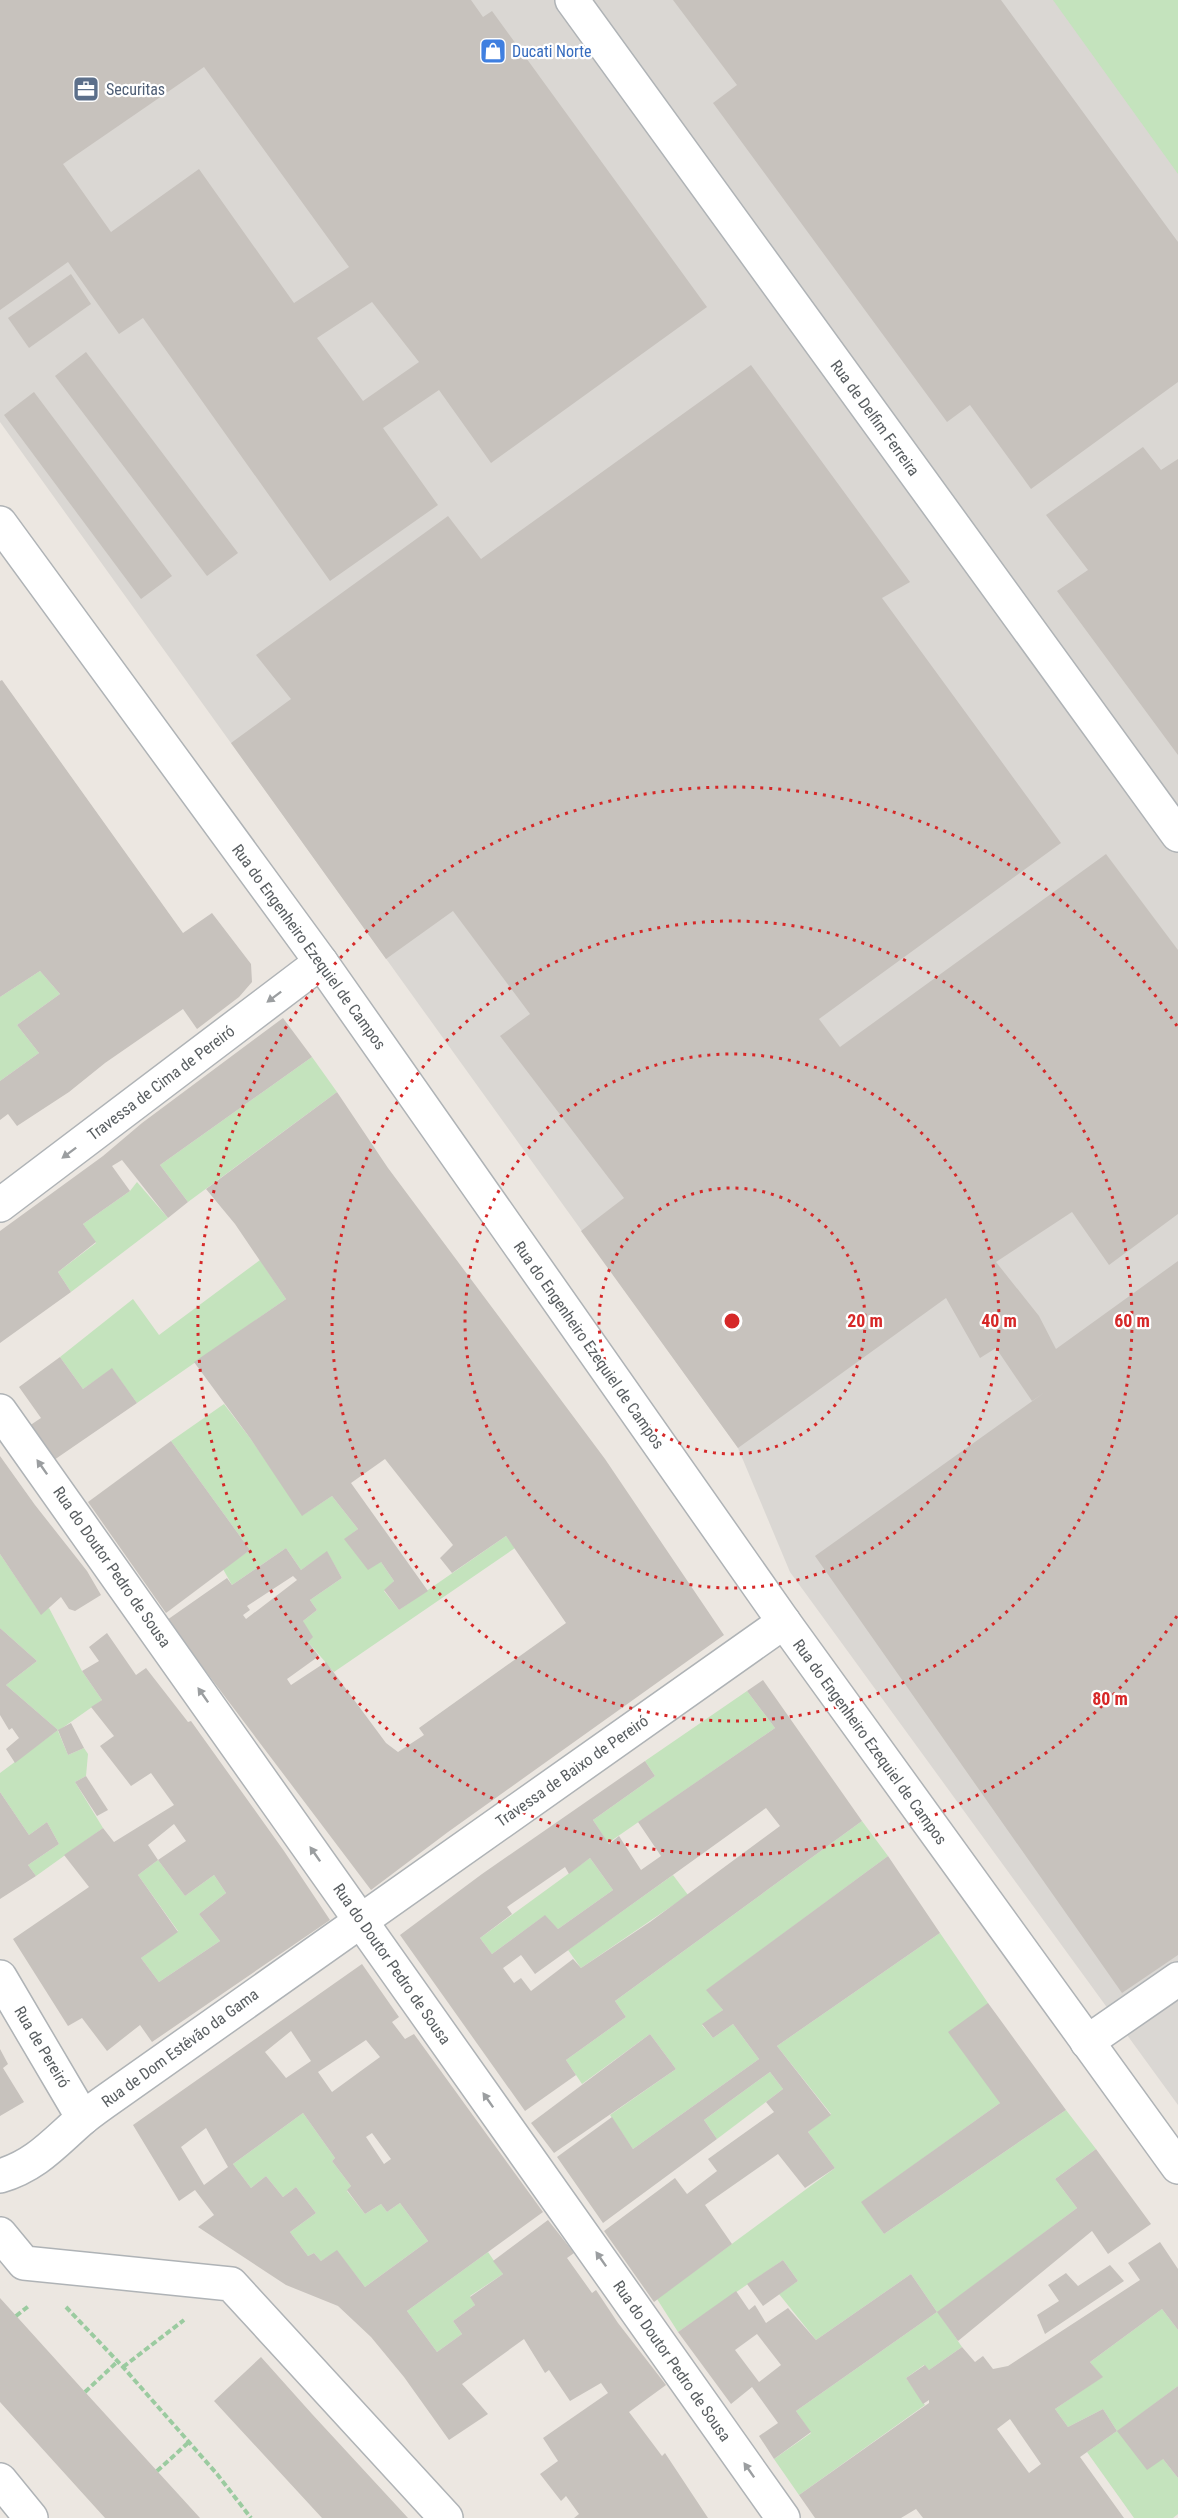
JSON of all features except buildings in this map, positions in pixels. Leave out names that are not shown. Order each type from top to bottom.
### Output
[{"type":"street","name":"Rua de Delfim Ferreira","points":[[572,0],[1178,835]]},
{"type":"street","name":"Rua do Engenheiro Ezequiel de Campos","points":[[0,523],[321,962],[784,1622],[1178,2167]]},
{"type":"street","name":"Travessa de Cima de Pereiró","points":[[0,1205],[321,962]]},
{"type":"street","name":"Rua do Doutor Pedro de Sousa","points":[[0,1411],[783,2518]]},
{"type":"street","name":"Travessa de Baixo de Pereiró","points":[[361,1919],[784,1622]]},
{"type":"street","name":"Rua de Dom Estêvão da Gama","points":[[0,2176],[19,2170],[44,2154],[83,2118],[361,1919]]},
{"type":"street","name":"Rua de Pereiró","points":[[0,1977],[83,2118]]},
{"type":"street","points":[[1087,2042],[1178,1979]]},
{"type":"street","points":[[0,2234],[24,2263],[231,2284],[446,2518]]},
{"type":"street","points":[[0,2480],[31,2518]]},
{"type":"path","points":[[24,2263],[123,2367],[252,2518]]},
{"type":"path","points":[[123,2367],[231,2284]]},
{"type":"path","points":[[85,2392],[117,2361]]},
{"type":"path","points":[[157,2471],[189,2442]]},
{"type":"shaded area","points":[[0,0],[1178,0],[1178,2105],[790,1572],[738,1448],[0,422]]},
{"type":"green space","points":[[1053,0],[1178,0],[1178,174]]},
{"type":"green space","points":[[40,971],[60,994],[17,1025],[39,1053],[0,1081],[0,997]]},
{"type":"green space","points":[[312,1057],[337,1092],[188,1202],[160,1165]]},
{"type":"green space","points":[[137,1182],[168,1218],[71,1292],[58,1272],[96,1243],[83,1224],[130,1191]]},
{"type":"green space","points":[[260,1260],[286,1299],[137,1403],[112,1369],[83,1389],[60,1357],[133,1299],[159,1335]]},
{"type":"green space","points":[[224,1404],[303,1515],[332,1496],[358,1529],[345,1539],[381,1562],[394,1581],[384,1591],[399,1610],[506,1536],[515,1548],[334,1672],[308,1642],[303,1621],[317,1610],[310,1600],[342,1578],[327,1552],[301,1570],[286,1548],[232,1585],[223,1569],[250,1550],[171,1441]]},
{"type":"green space","points":[[0,1554],[40,1613],[49,1608],[82,1671],[102,1700],[58,1731],[68,1755],[84,1748],[88,1754],[86,1776],[75,1782],[103,1828],[36,1876],[28,1865],[59,1844],[47,1822],[29,1835],[0,1792],[0,1773],[58,1730],[6,1685],[37,1661],[0,1628]]},
{"type":"green space","points":[[747,1691],[775,1728],[608,1843],[593,1820],[655,1776],[645,1761]]},
{"type":"green space","points":[[862,1821],[888,1856],[707,1990],[723,2010],[702,2025],[713,2038],[733,2024],[759,2059],[633,2149],[610,2115],[676,2069],[650,2034],[582,2084],[566,2060],[626,2017],[615,2001]]},
{"type":"green space","points":[[590,1858],[613,1890],[558,1929],[544,1916],[492,1954],[480,1938]]},
{"type":"green space","points":[[158,1860],[185,1896],[214,1875],[226,1893],[199,1914],[220,1941],[159,1982],[141,1958],[178,1931],[138,1875]]},
{"type":"green space","points":[[673,1875],[688,1895],[581,1968],[568,1950]]},
{"type":"green space","points":[[940,1933],[988,2003],[1000,2103],[862,2202],[884,2234],[1066,2110],[1096,2149],[1055,2179],[1077,2208],[938,2312],[962,2347],[929,2370],[924,2365],[906,2378],[925,2405],[799,2495],[774,2459],[811,2433],[796,2411],[937,2312],[911,2274],[816,2340],[779,2294],[798,2281],[783,2260],[678,2332],[657,2299],[835,2168],[808,2132],[831,2114],[777,2046]]},
{"type":"green space","points":[[770,2072],[783,2089],[717,2139],[704,2120]]},
{"type":"green space","points":[[303,2113],[335,2158],[332,2161],[351,2186],[347,2191],[365,2214],[381,2204],[387,2212],[400,2203],[428,2241],[365,2287],[337,2251],[321,2261],[314,2253],[308,2256],[290,2232],[316,2213],[296,2187],[283,2197],[266,2176],[251,2188],[233,2164]]},
{"type":"green space","points":[[488,2252],[503,2274],[470,2296],[475,2305],[453,2321],[462,2334],[437,2352],[407,2311]]},
{"type":"green space","points":[[1162,2309],[1178,2330],[1178,2386],[1118,2431],[1163,2459],[1178,2478],[1178,2514],[1173,2518],[1134,2518],[1087,2452],[1117,2431],[1103,2409],[1068,2427],[1055,2409],[1102,2377],[1090,2362]]},
{"type":"place","name":"Ducati Norte","points":[[493,51]]},
{"type":"place","name":"Securitas","points":[[86,89]]}]
